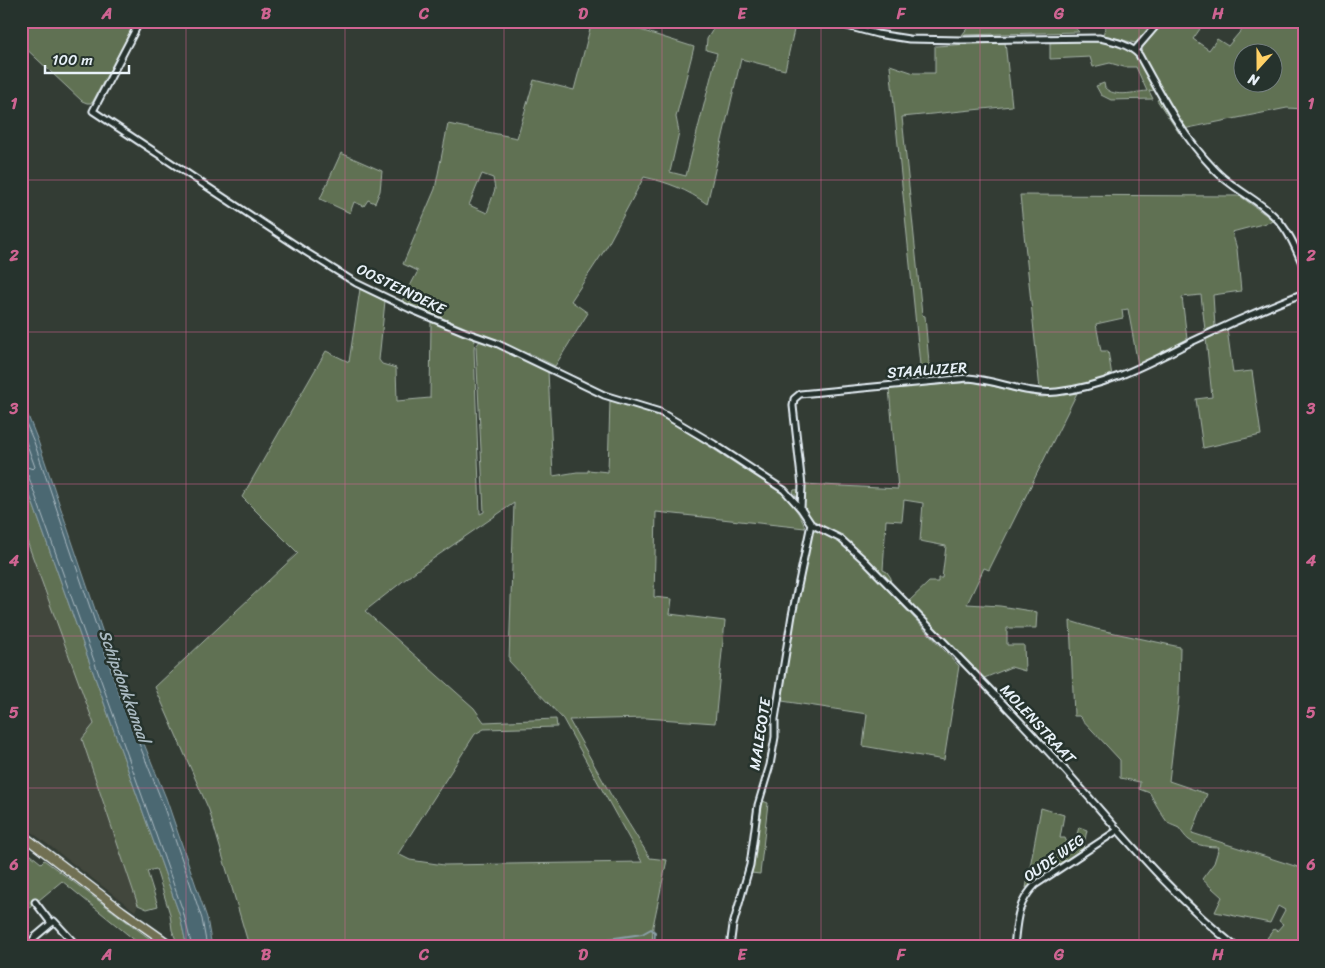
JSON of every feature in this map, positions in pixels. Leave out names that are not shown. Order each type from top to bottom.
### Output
[{"type":"main road","points":[[21,834],[173,947]]},
{"type":"street","name":"OOSTEINDEKE","points":[[140,21],[93,111],[356,283],[410,309],[496,343],[604,395],[660,412],[714,444],[784,490],[800,509]]},
{"type":"street","points":[[828,21],[877,34],[909,39],[1100,38],[1135,50],[1175,119],[1198,152],[1223,178],[1274,216],[1294,242],[1304,268]]},
{"type":"street","points":[[1135,50],[1160,21]]},
{"type":"street","name":"STAALIJZER","points":[[800,509],[802,486],[793,406],[794,399],[800,394],[968,378],[981,379],[1039,393],[1082,388],[1129,372],[1214,331],[1304,293]]},
{"type":"street","points":[[800,509],[813,525]]},
{"type":"street","name":"MOLENSTRAAT","points":[[813,525],[841,539],[864,560],[1054,758],[1178,894],[1236,947]]},
{"type":"street","name":"MALECOTE","points":[[730,947],[733,926],[749,872],[758,805],[770,765],[775,737],[775,719],[792,615],[813,525]]},
{"type":"street","name":"OUDE WEG","points":[[1014,947],[1018,909],[1024,896],[1034,884],[1118,830]]},
{"type":"street","points":[[35,902],[78,947]]},
{"type":"street","points":[[28,947],[35,937],[53,922]]},
{"type":"shaded area","points":[[21,525],[94,724],[82,739],[138,905],[135,911],[21,824]]},
{"type":"green space","points":[[21,21],[136,21],[92,103],[87,103],[82,101],[21,44]]},
{"type":"green space","points":[[592,21],[612,21],[694,47],[676,117],[679,132],[670,172],[686,176],[717,53],[706,50],[707,39],[718,21],[796,21],[785,70],[741,59],[707,204],[677,187],[644,177],[606,248],[571,301],[588,313],[555,366],[529,353],[527,355],[402,301],[418,271],[403,264],[435,189],[448,124],[517,138],[534,80],[574,90]],"holes":[[[482,174],[493,178],[495,189],[487,213],[469,205]]]},
{"type":"green space","points":[[973,21],[1069,21],[1079,32],[962,35]]},
{"type":"green space","points":[[1107,21],[1156,22],[1135,43],[1103,35]]},
{"type":"green space","points":[[1165,21],[1189,21],[1200,29],[1193,39],[1209,50],[1217,39],[1228,46],[1249,21],[1304,21],[1304,109],[1287,108],[1188,128],[1179,133],[1157,100],[1165,96],[1141,52]]},
{"type":"green space","points":[[1050,41],[1106,43],[1127,50],[1135,55],[1143,67],[1154,90],[1149,91],[1153,99],[1111,100],[1101,95],[1096,86],[1104,83],[1105,88],[1109,91],[1119,94],[1147,91],[1136,67],[1124,67],[1110,63],[1093,67],[1090,57],[1050,59]]},
{"type":"green space","points":[[1005,42],[1012,106],[902,117],[930,375],[921,375],[890,65],[914,73],[935,73],[935,46]]},
{"type":"green space","points":[[341,153],[382,171],[380,191],[375,203],[368,200],[364,206],[354,202],[350,213],[320,199]]},
{"type":"green space","points":[[1020,195],[1240,196],[1274,221],[1232,232],[1237,249],[1241,291],[1213,295],[1215,327],[1205,330],[1201,295],[1182,297],[1187,339],[1138,365],[1128,309],[1122,310],[1123,318],[1096,324],[1101,351],[1108,351],[1112,376],[1077,387],[1040,390]]},
{"type":"green space","points":[[360,289],[385,301],[379,360],[382,364],[396,368],[397,401],[430,398],[431,322],[475,339],[480,514],[484,512],[476,346],[481,340],[548,371],[553,476],[588,472],[588,470],[608,472],[610,400],[640,408],[670,421],[781,493],[801,518],[805,528],[656,512],[654,597],[672,599],[670,614],[725,621],[715,723],[646,718],[569,720],[611,795],[650,858],[667,860],[653,926],[652,947],[249,946],[209,810],[155,687],[298,553],[242,497],[326,351],[349,362]],"holes":[[[514,503],[509,661],[563,719],[642,862],[444,865],[410,860],[398,854],[475,734],[484,729],[557,727],[556,719],[484,722],[474,708],[365,611],[421,567]]]},
{"type":"green space","points":[[1227,329],[1233,373],[1252,371],[1261,435],[1203,448],[1196,399],[1212,397],[1206,338]]},
{"type":"green space","points":[[977,382],[1042,397],[1077,393],[989,570],[984,568],[967,604],[1000,606],[1037,612],[1036,628],[1007,628],[1007,645],[1024,645],[1025,671],[1011,667],[982,679],[908,602],[929,582],[938,582],[938,578],[942,578],[946,546],[920,541],[923,503],[904,500],[902,521],[886,520],[883,570],[891,578],[890,582],[849,542],[809,517],[804,508],[803,497],[797,497],[793,492],[794,490],[805,489],[804,484],[898,489],[889,388]]},
{"type":"green space","points":[[21,470],[179,913],[187,947],[176,940],[172,930],[170,914],[156,869],[147,871],[158,906],[147,909],[138,905],[82,739],[94,724],[21,525]]},
{"type":"green space","points":[[816,531],[838,541],[855,555],[959,666],[944,760],[863,746],[867,714],[782,701],[798,595],[807,553],[813,532]]},
{"type":"green space","points":[[1070,621],[1096,629],[1180,647],[1179,697],[1169,781],[1207,794],[1192,833],[1304,869],[1304,947],[1277,947],[1267,938],[1274,929],[1277,931],[1283,924],[1279,921],[1285,910],[1278,906],[1270,923],[1215,912],[1222,897],[1202,879],[1214,863],[1219,847],[1196,844],[1186,837],[1179,828],[1168,823],[1150,793],[1139,789],[1140,782],[1120,778],[1120,760],[1079,716],[1074,716]]},
{"type":"green space","points":[[763,801],[768,803],[760,874],[751,873]]},
{"type":"green space","points":[[1041,808],[1064,815],[1060,838],[1065,838],[1068,845],[1074,845],[1079,827],[1087,830],[1083,849],[1042,875],[1026,888]]},
{"type":"green space","points":[[21,847],[41,863],[44,860],[161,947],[143,947],[62,881],[21,915]]},
{"type":"water","points":[[21,398],[38,441],[123,692],[166,798],[207,918],[212,947],[187,947],[179,913],[21,470]]},
{"type":"waterway","points":[[599,947],[608,939],[642,934],[651,929],[655,932],[654,947]]},
{"type":"water label","name":"Schipdonkkanaal","points":[[125,686]]}]
